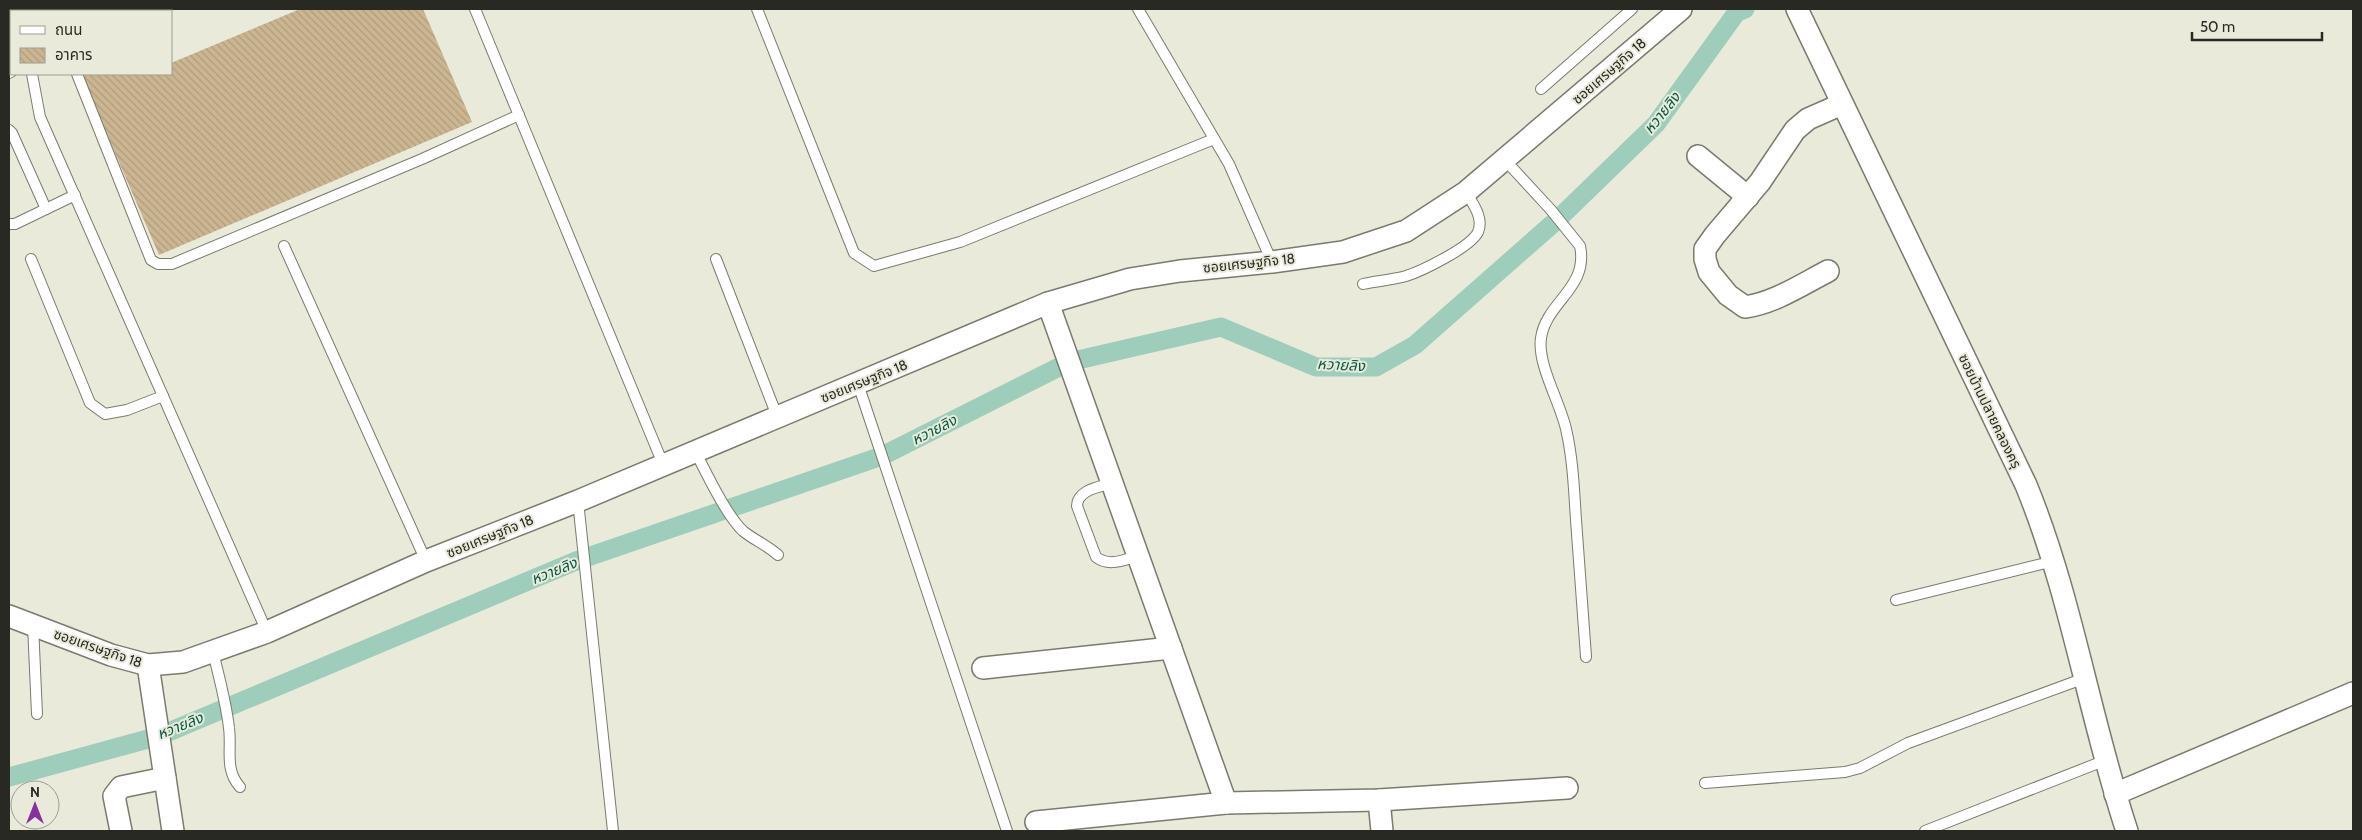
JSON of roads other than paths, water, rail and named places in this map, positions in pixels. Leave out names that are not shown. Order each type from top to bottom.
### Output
[{"type":"street","name":"ซอยเศรษฐกิจ 18","points":[[9,616],[111,655],[148,665],[183,662],[266,632],[426,561],[578,501],[1048,303],[1138,278],[1180,270],[1272,262],[1343,252],[1406,231],[1466,192],[1681,9]]},
{"type":"street","name":"ซอยบ้านปลายคลองครุ","points":[[1798,10],[2026,485],[2054,561],[2126,831]]},
{"type":"street","points":[[1828,271],[1758,305],[1745,306],[1728,295],[1709,272],[1705,259],[1705,250],[1715,235],[1748,197],[1795,130],[1808,119],[1842,104]]},
{"type":"street","points":[[1698,156],[1748,197]]},
{"type":"street","points":[[1048,303],[1226,802]]},
{"type":"street","points":[[983,668],[1171,648]]},
{"type":"street","points":[[148,665],[173,831]]},
{"type":"street","points":[[2115,794],[2353,693]]},
{"type":"street","points":[[121,831],[114,796],[121,787],[163,770]]},
{"type":"street","points":[[1036,822],[1226,802],[1379,800],[1566,788]]},
{"type":"street","points":[[1379,800],[1382,831]]},
{"type":"lane","points":[[476,9],[663,464]]},
{"type":"lane","points":[[757,9],[854,253],[874,266],[960,242],[1214,139]]},
{"type":"lane","points":[[1138,9],[1229,164],[1272,262]]},
{"type":"lane","points":[[1541,89],[1632,9]]},
{"type":"lane","points":[[32,75],[40,117],[266,632]]},
{"type":"lane","points":[[77,75],[151,260],[158,264],[172,264],[519,116]]},
{"type":"lane","points":[[9,130],[46,209]]},
{"type":"lane","points":[[1505,160],[1551,210],[1580,246],[1581,261],[1573,286],[1547,321],[1541,337],[1542,353],[1566,429],[1572,463],[1586,657]]},
{"type":"lane","points":[[1363,284],[1405,277],[1427,268],[1460,249],[1478,233],[1479,216],[1466,192]]},
{"type":"lane","points":[[9,224],[15,224],[75,195]]},
{"type":"lane","points":[[284,246],[426,561]]},
{"type":"lane","points":[[31,259],[90,403],[105,414],[127,410],[163,396]]},
{"type":"lane","points":[[716,259],[777,416]]},
{"type":"lane","points":[[858,384],[1007,831]]},
{"type":"lane","points":[[695,451],[719,496],[742,530],[767,545],[778,555]]},
{"type":"lane","points":[[1112,483],[1081,494],[1077,499],[1076,506],[1096,557],[1103,562],[1110,563],[1138,556]]},
{"type":"lane","points":[[578,501],[613,831]]},
{"type":"lane","points":[[1896,600],[2054,561]]},
{"type":"lane","points":[[33,625],[37,714]]},
{"type":"lane","points":[[213,652],[230,730],[230,768],[233,779],[240,787]]},
{"type":"lane","points":[[1705,783],[1845,772],[1860,768],[1908,743],[2085,678]]},
{"type":"lane","points":[[1925,831],[2106,760]]},
{"type":"waterway","name":"หวายลิง","points":[[9,777],[159,736],[576,561],[882,456],[1069,362],[1221,327],[1316,367],[1376,367],[1415,345],[1558,219],[1656,124],[1737,12],[1745,9]]}]
